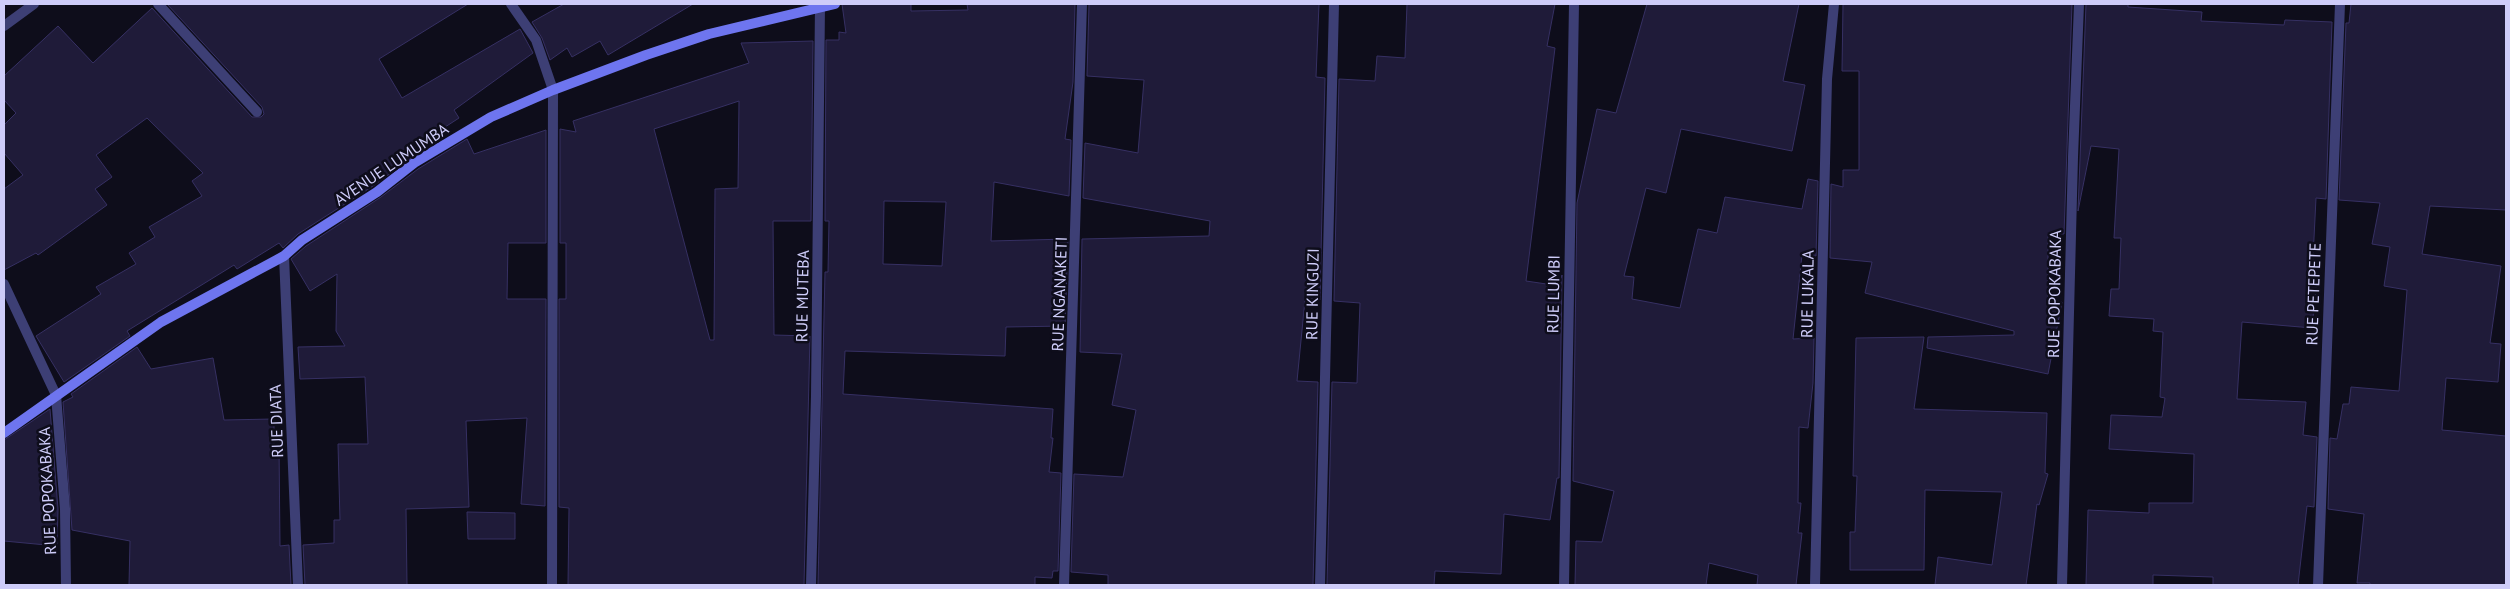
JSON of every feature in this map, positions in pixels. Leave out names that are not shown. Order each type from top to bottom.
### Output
[{"type":"street","points":[[4,26],[34,4]]},
{"type":"street","points":[[158,4],[257,112]]},
{"type":"street","points":[[511,4],[536,40],[553,90],[552,585]]},
{"type":"street","name":"AVENUE LUMUMBA","points":[[4,433],[161,322],[284,256],[302,240],[377,192],[414,163],[492,118],[553,90],[709,34],[835,4]]},
{"type":"street","name":"RUE NGANAKETI","points":[[1064,585],[1082,4]]},
{"type":"street","name":"RUE KINGUZI","points":[[1320,585],[1334,4]]},
{"type":"street","name":"RUE LUMBI","points":[[1564,585],[1574,4]]},
{"type":"street","name":"RUE LUKALA","points":[[1815,585],[1827,79],[1834,4]]},
{"type":"street","name":"RUE POPOKABAKA","points":[[2062,585],[2072,157],[2079,4]]},
{"type":"street","name":"RUE PETEPETE","points":[[2318,585],[2340,4]]},
{"type":"street","name":"RUE MUTEBA","points":[[811,585],[821,6]]},
{"type":"street","name":"RUE DIATA","points":[[284,256],[298,585]]},
{"type":"street","points":[[4,284],[56,396]]},
{"type":"street","name":"RUE POPOKABAKA","points":[[56,396],[65,509],[66,585]]},
{"type":"building","points":[[167,4],[468,4],[379,59],[402,98],[520,29],[533,53],[454,110],[459,118],[399,157],[421,151],[373,186],[298,234],[283,248],[279,243],[237,269],[234,265],[127,331],[130,336],[64,382],[36,336],[101,294],[96,287],[136,264],[129,253],[155,237],[149,227],[202,196],[192,181],[203,173],[147,118],[96,155],[112,177],[95,189],[107,205],[38,255],[36,253],[4,270],[4,189],[23,175],[4,153],[4,125],[16,113],[4,100],[4,76],[58,26],[93,63],[152,8],[252,117],[261,117],[264,114],[262,107]]},
{"type":"building","points":[[564,4],[693,4],[608,55],[600,41],[572,57],[567,48],[550,60],[542,38],[532,22]]},
{"type":"building","points":[[842,4],[911,4],[911,11],[968,10],[967,4],[1075,4],[1073,82],[1065,139],[1071,140],[1069,196],[994,182],[991,241],[1068,239],[1065,326],[1006,327],[1005,356],[845,351],[843,394],[1053,409],[1051,438],[1053,438],[1049,472],[1061,473],[1058,571],[1053,571],[1052,578],[1035,577],[1035,585],[818,585],[825,272],[828,272],[829,221],[825,221],[826,40],[839,40],[839,32],[846,33]],"holes":[[[884,201],[946,202],[942,266],[883,264]]]},
{"type":"building","points":[[1089,4],[1319,4],[1316,77],[1325,78],[1320,300],[1305,300],[1297,381],[1318,382],[1313,585],[1108,585],[1108,575],[1071,572],[1074,474],[1123,477],[1136,410],[1112,405],[1122,354],[1080,352],[1082,239],[1209,236],[1210,221],[1083,198],[1085,143],[1138,153],[1144,80],[1087,76]]},
{"type":"building","points":[[1407,4],[1555,4],[1547,46],[1555,48],[1526,281],[1560,286],[1562,275],[1559,478],[1557,478],[1550,520],[1504,514],[1501,574],[1435,571],[1434,585],[1327,585],[1332,382],[1357,383],[1360,303],[1334,301],[1339,79],[1375,81],[1377,56],[1405,58]]},
{"type":"building","points":[[1647,4],[1799,4],[1783,81],[1805,85],[1792,151],[1681,129],[1666,193],[1646,188],[1624,276],[1634,277],[1632,299],[1680,308],[1698,229],[1717,233],[1725,197],[1802,209],[1808,179],[1818,181],[1816,256],[1802,255],[1793,339],[1814,338],[1813,383],[1808,428],[1799,427],[1798,503],[1801,503],[1798,533],[1802,533],[1796,585],[1757,585],[1758,575],[1709,563],[1706,585],[1575,585],[1576,541],[1602,542],[1614,491],[1573,481],[1577,203],[1597,109],[1616,113]]},
{"type":"building","points":[[1843,4],[2072,4],[2064,234],[2048,233],[2048,299],[2062,302],[2048,374],[1927,348],[1928,337],[2014,335],[2014,331],[1865,293],[1872,262],[1830,258],[1831,184],[1843,187],[1843,170],[1859,170],[1859,71],[1842,71]]},
{"type":"building","points":[[2086,4],[2128,4],[2128,7],[2202,12],[2201,21],[2284,25],[2285,20],[2332,22],[2326,199],[2316,198],[2312,278],[2317,278],[2312,328],[2242,322],[2237,399],[2306,402],[2303,435],[2317,437],[2314,507],[2307,506],[2298,585],[2213,585],[2213,577],[2153,575],[2153,585],[2086,585],[2088,510],[2149,513],[2149,503],[2193,503],[2194,454],[2109,449],[2111,415],[2162,417],[2165,398],[2160,397],[2163,332],[2153,331],[2154,319],[2109,316],[2111,289],[2119,289],[2121,238],[2114,238],[2119,149],[2091,146],[2078,211]]},
{"type":"building","points":[[2351,4],[2506,4],[2506,210],[2430,206],[2422,254],[2501,266],[2490,343],[2501,344],[2498,382],[2446,378],[2442,430],[2506,436],[2506,585],[2370,585],[2370,583],[2357,583],[2364,514],[2328,509],[2330,438],[2337,439],[2343,404],[2349,404],[2351,387],[2399,391],[2407,290],[2384,286],[2390,247],[2372,244],[2380,203],[2339,200],[2346,23],[2349,23]]},
{"type":"building","points":[[813,41],[811,221],[773,221],[774,335],[810,336],[804,585],[568,585],[569,508],[559,507],[559,299],[566,299],[566,243],[560,243],[560,129],[576,132],[573,121],[749,63],[741,43]],"holes":[[[739,101],[738,188],[715,189],[714,340],[710,340],[654,129]]]},
{"type":"building","points":[[546,130],[546,243],[508,243],[507,299],[546,299],[545,506],[521,504],[527,418],[466,421],[469,507],[406,509],[407,585],[305,585],[303,545],[334,543],[334,520],[340,520],[338,444],[368,444],[365,377],[300,379],[298,347],[345,346],[336,331],[337,274],[310,291],[291,259],[306,246],[381,197],[418,169],[467,139],[474,154]]},
{"type":"building","points":[[1924,337],[1914,409],[2047,413],[2045,473],[2048,474],[2039,505],[2037,504],[2026,585],[1935,585],[1938,557],[1992,565],[2002,492],[1925,490],[1924,570],[1850,570],[1850,532],[1855,532],[1857,476],[1853,476],[1856,338]]},
{"type":"building","points":[[137,347],[151,369],[213,358],[224,420],[274,419],[274,446],[279,446],[280,546],[289,545],[291,585],[129,585],[130,541],[72,530],[63,402],[73,397],[71,394]]},
{"type":"building","points":[[50,409],[58,509],[57,546],[4,541],[4,440]]},
{"type":"building","points":[[467,512],[515,513],[515,539],[468,539]]}]
